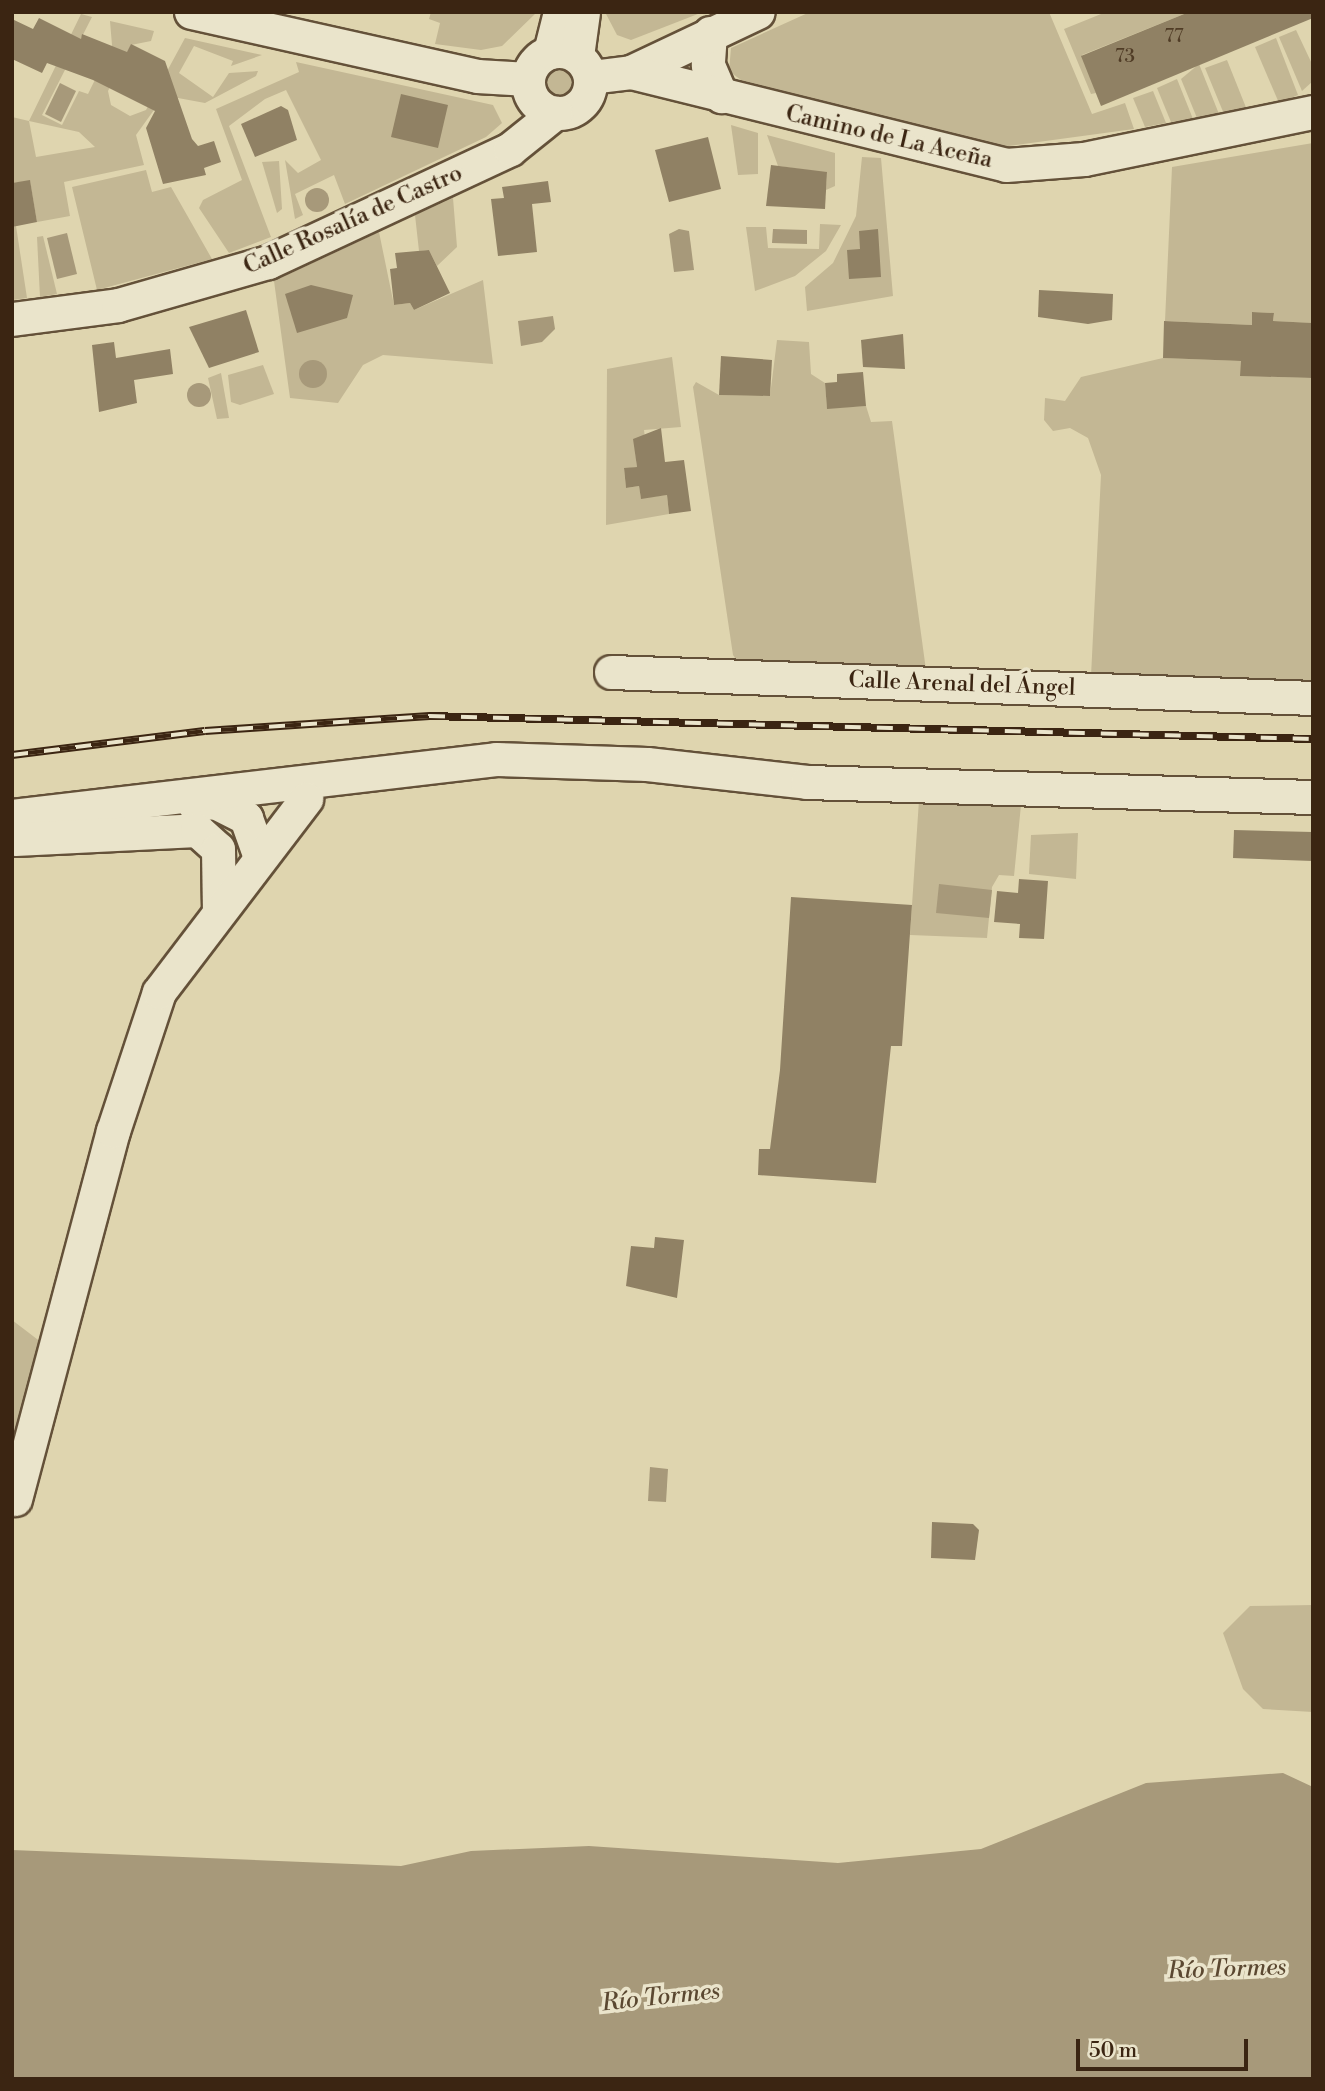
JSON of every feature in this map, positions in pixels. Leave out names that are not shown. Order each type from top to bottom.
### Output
[{"type":"street","points":[[191,12],[477,76],[528,79],[573,62]]},
{"type":"street","points":[[560,12],[573,62]]},
{"type":"street","points":[[573,62],[583,12]]},
{"type":"street","points":[[631,72],[758,12]]},
{"type":"street","points":[[710,33],[708,65],[721,96]]},
{"type":"street","name":"Camino de La Aceña","points":[[573,62],[631,72],[1006,164],[1084,159],[1313,112]]},
{"type":"street","name":"Calle Rosalía de Castro","points":[[12,319],[118,305],[268,262],[510,149],[555,113],[574,110],[588,96],[573,62]]},
{"type":"street","points":[[528,79],[540,107],[555,113]]},
{"type":"street","name":"Calle Arenal del Ángel","points":[[611,672],[1313,698]]},
{"type":"street","points":[[13,829],[442,762],[582,760],[768,778],[1313,797]]},
{"type":"street","points":[[219,910],[218,849],[234,809],[271,792],[417,773],[442,762]]},
{"type":"street","points":[[13,829],[234,809],[524,776],[732,783],[768,778]]},
{"type":"street","points":[[15,1499],[144,1033],[159,992],[306,799]]},
{"type":"street","points":[[234,809],[253,828],[260,857]]},
{"type":"street","points":[[13,829],[176,826],[197,830],[218,849]]},
{"type":"shaded area","points":[[431,12],[537,12],[502,46],[481,50],[435,44],[440,23],[429,19]]},
{"type":"shaded area","points":[[605,12],[703,12],[631,40],[617,35]]},
{"type":"shaded area","points":[[810,12],[1049,12],[1092,114],[1125,103],[1134,129],[1001,147],[741,80],[729,71],[731,48]]},
{"type":"shaded area","points":[[1106,12],[1189,12],[1082,55],[1096,93],[1091,94],[1064,29]]},
{"type":"shaded area","points":[[81,14],[92,17],[42,115],[62,125],[79,91],[88,94],[112,45],[110,21],[154,31],[151,41],[131,45],[108,91],[111,105],[130,116],[146,110],[185,38],[262,55],[231,66],[233,61],[194,46],[179,73],[213,97],[229,73],[258,71],[256,76],[205,103],[178,98],[159,103],[136,135],[144,165],[64,182],[70,216],[37,222],[30,181],[12,183],[12,117],[29,121]],"holes":[[[29,121],[79,132],[95,147],[36,157]]]},
{"type":"shaded area","points":[[1296,30],[1313,66],[1313,81],[1302,91],[1279,37]]},
{"type":"shaded area","points":[[1276,38],[1298,95],[1279,103],[1255,47]]},
{"type":"shaded area","points":[[1227,60],[1247,110],[1224,114],[1205,68]]},
{"type":"shaded area","points":[[296,62],[493,105],[502,123],[486,137],[345,204],[334,175],[295,194],[303,215],[295,219],[285,160],[298,173],[321,160],[286,90],[265,99],[229,126],[271,237],[229,253],[199,208],[203,200],[242,180],[216,109],[299,72]]},
{"type":"shaded area","points":[[1199,64],[1219,114],[1197,118],[1181,79]]},
{"type":"shaded area","points":[[559,66],[570,71],[575,82],[570,93],[559,98],[548,93],[543,82],[548,71]]},
{"type":"shaded area","points":[[1177,79],[1193,119],[1171,122],[1157,88]]},
{"type":"shaded area","points":[[1153,91],[1166,123],[1145,127],[1133,98]]},
{"type":"shaded area","points":[[731,125],[758,133],[758,174],[738,175]]},
{"type":"shaded area","points":[[767,135],[835,153],[835,186],[826,190],[827,173],[778,166]]},
{"type":"shaded area","points":[[1313,143],[1313,323],[1273,321],[1274,313],[1253,312],[1252,325],[1165,321],[1172,167]]},
{"type":"shaded area","points":[[862,157],[881,158],[893,296],[807,311],[805,287],[833,263],[856,216]]},
{"type":"shaded area","points":[[279,161],[282,209],[277,213],[262,162]]},
{"type":"shaded area","points":[[146,170],[152,192],[171,187],[212,259],[97,290],[72,187]]},
{"type":"shaded area","points":[[453,198],[457,247],[437,266],[429,250],[419,251],[415,215]]},
{"type":"shaded area","points":[[820,224],[841,225],[826,251],[795,276],[755,291],[746,227],[766,227],[768,248],[819,249]]},
{"type":"shaded area","points":[[16,226],[27,298],[12,300],[12,227]]},
{"type":"shaded area","points":[[379,232],[394,305],[410,303],[414,310],[483,280],[493,364],[383,355],[363,365],[338,403],[290,398],[274,281]]},
{"type":"shaded area","points":[[43,236],[57,294],[40,297],[37,237]]},
{"type":"shaded area","points":[[777,340],[809,342],[811,374],[825,383],[827,408],[866,406],[871,422],[892,421],[926,670],[738,662],[733,655],[693,387],[696,382],[719,395],[770,396]]},
{"type":"shaded area","points":[[672,357],[681,427],[644,430],[645,438],[634,440],[637,467],[624,469],[626,488],[639,486],[641,498],[667,495],[669,514],[606,525],[607,369]]},
{"type":"shaded area","points":[[1163,358],[1241,361],[1241,376],[1313,378],[1313,685],[1091,676],[1101,475],[1088,438],[1070,428],[1053,431],[1044,420],[1045,398],[1065,401],[1081,377]]},
{"type":"shaded area","points":[[263,365],[274,394],[240,405],[231,402],[228,375]]},
{"type":"shaded area","points":[[221,373],[229,418],[217,419],[208,378]]},
{"type":"shaded area","points":[[919,800],[1021,805],[1014,876],[999,875],[992,887],[987,938],[910,935]]},
{"type":"shaded area","points":[[1078,833],[1076,879],[1029,874],[1031,835]]},
{"type":"shaded area","points":[[12,1320],[50,1349],[12,1475]]},
{"type":"shaded area","points":[[1313,1605],[1313,1712],[1263,1709],[1243,1689],[1223,1633],[1250,1606]]},
{"type":"water","points":[[60,83],[76,91],[61,122],[45,114]]},
{"type":"water","points":[[317,188],[328,195],[329,200],[322,211],[317,212],[306,205],[305,200],[312,189]]},
{"type":"water","points":[[679,229],[689,231],[694,270],[674,272],[669,234]]},
{"type":"water","points":[[773,229],[807,230],[807,244],[772,243]]},
{"type":"water","points":[[67,233],[77,274],[57,279],[47,238]]},
{"type":"water","points":[[553,316],[555,329],[542,342],[521,346],[518,321]]},
{"type":"water","points":[[313,360],[323,364],[327,374],[323,384],[313,388],[303,384],[299,374],[303,364]]},
{"type":"water","points":[[199,383],[208,386],[211,395],[208,404],[199,407],[190,404],[187,395],[190,386]]},
{"type":"water","points":[[939,884],[992,890],[989,918],[936,913]]},
{"type":"water","points":[[650,1467],[668,1469],[666,1502],[648,1501]]},
{"type":"water","name":"Río Tormes","points":[[1283,1773],[1313,1787],[1313,2079],[12,2079],[12,1850],[401,1866],[471,1851],[589,1846],[838,1863],[981,1849],[1146,1783]]},
{"type":"building","points":[[1189,12],[1313,12],[1313,18],[1101,106],[1081,56]]},
{"type":"building","points":[[39,18],[81,39],[82,34],[127,52],[131,44],[165,61],[192,139],[198,146],[214,141],[221,162],[204,168],[206,175],[163,184],[146,128],[155,111],[93,80],[47,63],[42,73],[12,59],[12,19],[33,29]]},
{"type":"building","points":[[401,94],[448,105],[438,148],[391,137]]},
{"type":"building","points":[[281,106],[288,110],[297,140],[255,157],[241,124]]},
{"type":"building","points":[[708,137],[721,189],[669,202],[655,150]]},
{"type":"building","points":[[771,165],[827,172],[825,209],[766,206]]},
{"type":"building","points":[[30,180],[37,222],[12,227],[12,183]]},
{"type":"building","points":[[548,181],[551,202],[532,204],[537,252],[498,256],[491,199],[504,198],[502,187]]},
{"type":"building","points":[[878,229],[881,277],[849,279],[847,250],[860,249],[859,231]]},
{"type":"building","points":[[429,250],[450,293],[414,310],[410,303],[394,305],[390,269],[397,268],[395,253]]},
{"type":"building","points":[[311,285],[353,295],[347,318],[297,333],[285,294]]},
{"type":"building","points":[[1039,290],[1113,294],[1112,320],[1088,324],[1038,317]]},
{"type":"building","points":[[246,310],[259,352],[209,368],[189,327]]},
{"type":"building","points":[[1252,312],[1274,313],[1273,321],[1313,323],[1313,378],[1240,376],[1241,361],[1163,358],[1164,321],[1252,325]]},
{"type":"building","points":[[903,334],[905,369],[863,367],[861,340]]},
{"type":"building","points":[[114,342],[116,358],[170,349],[173,374],[134,380],[137,403],[99,412],[92,345]]},
{"type":"building","points":[[721,356],[772,360],[770,396],[719,395]]},
{"type":"building","points":[[863,372],[866,406],[827,409],[825,383],[837,382],[837,374]]},
{"type":"building","points":[[661,428],[665,462],[684,460],[691,511],[669,514],[667,495],[641,499],[639,486],[626,488],[624,468],[637,467],[633,439]]},
{"type":"building","points":[[1234,830],[1313,832],[1313,861],[1233,858]]},
{"type":"building","points":[[1019,879],[1048,881],[1044,939],[1019,938],[1020,924],[994,922],[997,891],[1018,893]]},
{"type":"building","points":[[791,897],[912,905],[902,1046],[891,1046],[876,1183],[758,1175],[759,1149],[770,1149],[780,1070]]},
{"type":"building","points":[[655,1237],[684,1240],[677,1298],[626,1286],[631,1246],[654,1248]]},
{"type":"building","points":[[932,1522],[973,1524],[979,1530],[975,1560],[931,1558]]},
{"type":"railway","points":[[12,755],[205,731],[429,716],[1313,739]]}]
